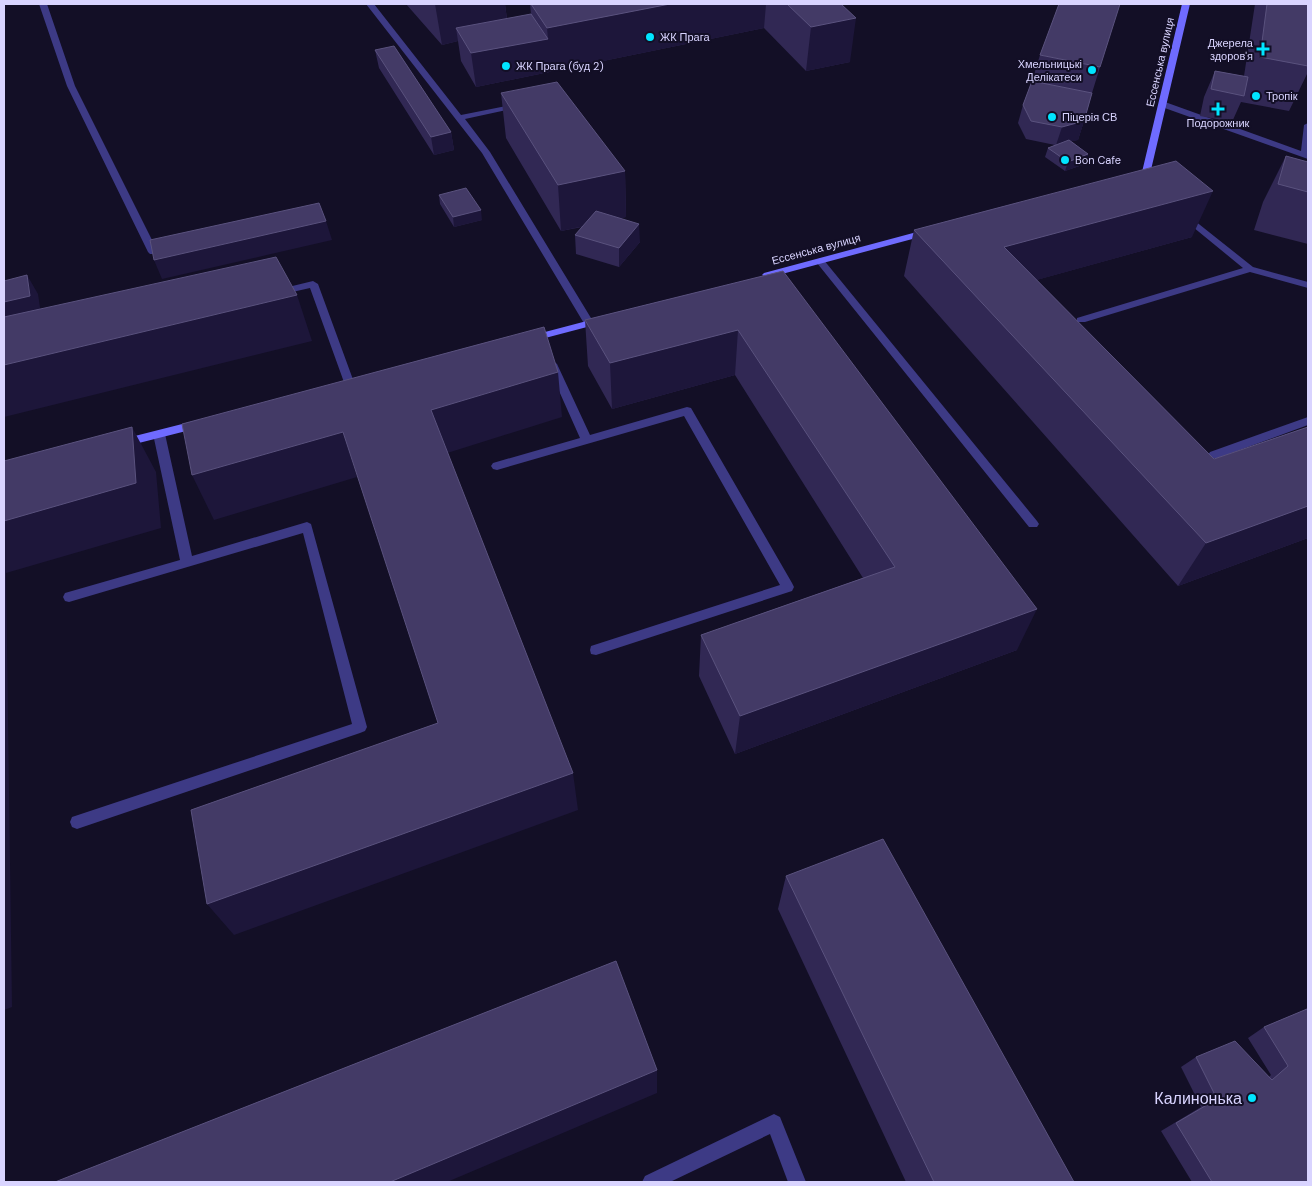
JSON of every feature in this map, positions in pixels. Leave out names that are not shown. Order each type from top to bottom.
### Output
[{"type":"street","points":[[43,4],[71,86],[153,252]]},
{"type":"street","points":[[370,4],[486,152],[589,323]]},
{"type":"street","name":"Ессенська вулиця","points":[[1135,180],[1146,174],[1186,4]]},
{"type":"street","points":[[459,118],[530,102]]},
{"type":"street","points":[[1162,104],[1307,155],[1308,125]]},
{"type":"street","points":[[1174,207],[1250,269],[1308,285]]},
{"type":"street","name":"Ессенська вулиця","points":[[756,278],[935,230]]},
{"type":"street","points":[[820,261],[1033,524]]},
{"type":"street","points":[[1081,320],[1250,269]]},
{"type":"street","points":[[265,295],[313,284],[350,385]]},
{"type":"street","points":[[520,341],[543,345],[589,323],[617,316]]},
{"type":"street","points":[[543,345],[587,440]]},
{"type":"street","points":[[497,466],[687,411],[788,587],[596,650]]},
{"type":"street","points":[[1214,455],[1308,421]]},
{"type":"street","points":[[114,445],[207,422]]},
{"type":"street","points":[[159,434],[186,563]]},
{"type":"street","points":[[69,597],[307,527],[360,727],[77,822]]},
{"type":"street","points":[[651,1182],[774,1123],[797,1182]]},
{"type":"building","points":[[531,4],[670,4],[547,28]]},
{"type":"building","points":[[787,4],[841,4],[856,18],[811,27]]},
{"type":"building","points":[[1059,4],[1120,4],[1100,67],[1040,55]]},
{"type":"building","points":[[1267,4],[1308,4],[1308,66],[1260,57]]},
{"type":"building","points":[[531,14],[548,39],[471,53],[456,28]]},
{"type":"building","points":[[394,46],[451,132],[431,137],[375,50]]},
{"type":"building","points":[[1215,71],[1248,77],[1244,96],[1211,89]]},
{"type":"building","points":[[1032,81],[1092,93],[1084,121],[1062,127],[1031,121],[1023,105]]},
{"type":"building","points":[[557,82],[625,171],[558,185],[501,93]]},
{"type":"building","points":[[1069,140],[1088,154],[1068,162],[1048,148]]},
{"type":"building","points":[[1286,156],[1308,162],[1308,192],[1278,184]]},
{"type":"building","points":[[1176,161],[1213,191],[1004,247],[1214,459],[1308,427],[1308,506],[1206,543],[914,230]]},
{"type":"building","points":[[466,188],[481,210],[453,217],[439,195]]},
{"type":"building","points":[[319,203],[326,221],[154,260],[150,240]]},
{"type":"building","points":[[596,211],[639,224],[619,248],[575,235]]},
{"type":"building","points":[[276,257],[297,295],[4,365],[4,317]]},
{"type":"building","points":[[783,271],[1037,609],[740,716],[701,635],[895,567],[738,330],[610,363],[585,320]]},
{"type":"building","points":[[27,275],[30,296],[4,302],[4,281]]},
{"type":"building","points":[[544,327],[558,372],[431,410],[573,773],[207,904],[191,810],[438,723],[343,432],[192,475],[182,424]]},
{"type":"building","points":[[132,427],[136,483],[4,521],[4,461]]},
{"type":"building","points":[[883,839],[1074,1182],[934,1182],[786,876]]},
{"type":"building","points":[[616,961],[657,1070],[390,1182],[55,1182]]},
{"type":"building","name":"Калинонька","points":[[1307,1009],[1308,1182],[1212,1182],[1176,1123],[1217,1099],[1196,1057],[1235,1041],[1272,1080],[1288,1066],[1264,1027]]},
{"type":"place","name":"ЖК Прага","points":[[650,37]]},
{"type":"place","name":"Джерела здоров'я","points":[[1263,49]]},
{"type":"place","name":"ЖК Прага (буд 2)","points":[[506,66]]},
{"type":"place","name":"Хмельницькі Делікатеси","points":[[1092,70]]},
{"type":"place","name":"Тропік","points":[[1256,96]]},
{"type":"place","name":"Подорожник","points":[[1218,109]]},
{"type":"place","name":"Піцерія СВ","points":[[1052,117]]},
{"type":"place","name":"Bon Cafe","points":[[1065,160]]},
{"type":"place","name":"Калинонька","points":[[1252,1098]]}]
